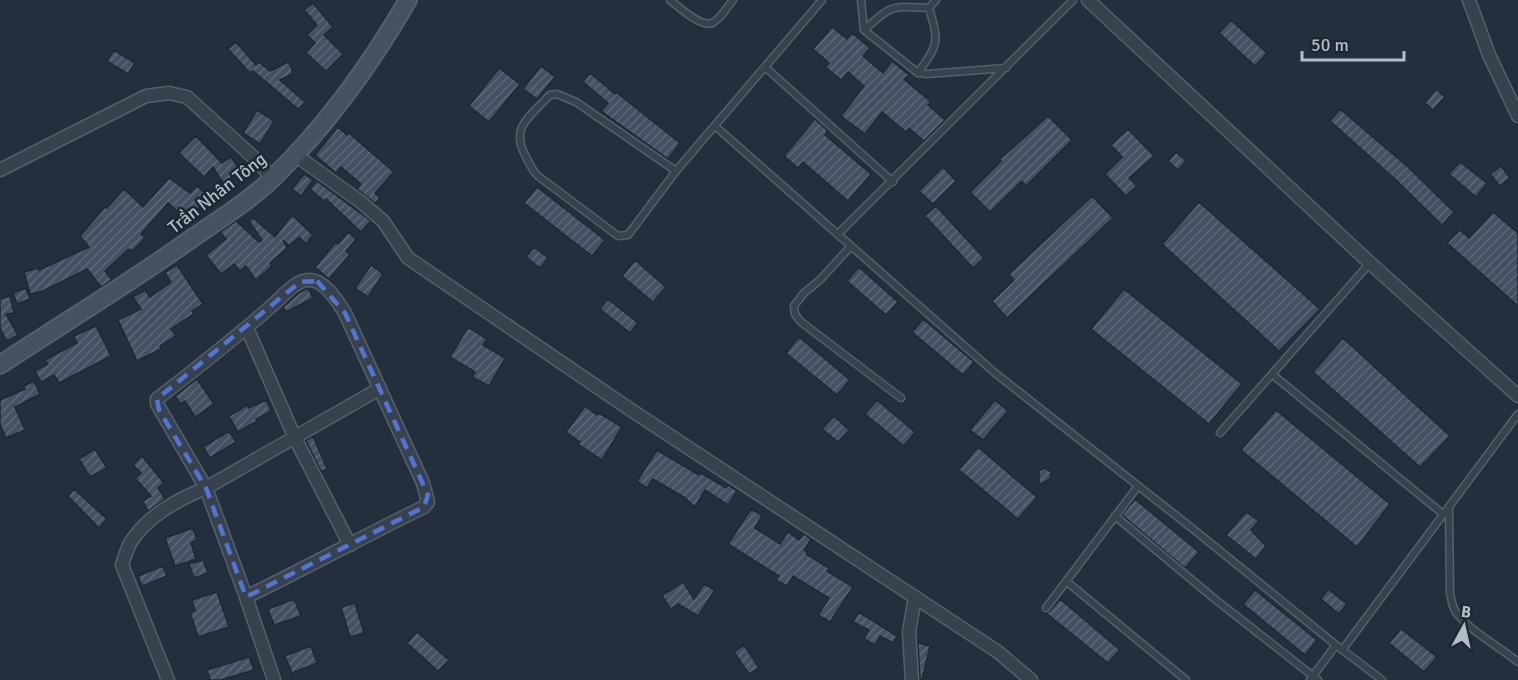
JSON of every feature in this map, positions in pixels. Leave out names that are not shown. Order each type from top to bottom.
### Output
[{"type":"street","name":"Trần Nhân Tông","points":[[0,365],[146,270],[273,178],[343,100],[382,45],[408,0]]},
{"type":"street","points":[[1088,0],[1370,263],[1518,396]]},
{"type":"street","points":[[1469,0],[1489,55],[1518,116]]},
{"type":"street","points":[[0,170],[146,96],[169,93],[187,97],[273,178]]},
{"type":"street","points":[[294,154],[361,202],[383,221],[408,258],[628,408],[998,652],[1031,680]]},
{"type":"street","points":[[246,597],[424,507],[428,502],[423,483],[345,313],[317,281],[300,282],[247,328],[157,399],[159,410],[206,488],[274,680]]},
{"type":"street","points":[[247,328],[295,438],[350,545]]},
{"type":"street","points":[[168,680],[122,565],[131,540],[157,514],[186,496],[206,488],[379,389]]},
{"type":"street","points":[[912,680],[909,632],[915,597]]},
{"type":"lane","points":[[670,0],[701,23],[708,25],[714,23],[732,0]]},
{"type":"lane","points":[[676,171],[576,102],[557,94],[550,95],[540,105],[522,126],[519,136],[520,146],[533,171],[618,236],[628,235],[676,171],[822,0]]},
{"type":"lane","points":[[861,0],[864,30],[918,72],[927,74],[1007,68]]},
{"type":"lane","points":[[929,8],[936,0]]},
{"type":"lane","points":[[838,234],[893,182],[1073,0]]},
{"type":"lane","points":[[864,30],[885,11],[895,6],[929,8]]},
{"type":"lane","points":[[918,72],[936,43],[936,33],[929,8]]},
{"type":"lane","points":[[765,67],[893,182]]},
{"type":"lane","points":[[715,126],[995,373],[1382,680]]},
{"type":"lane","points":[[851,246],[820,280],[804,293],[794,306],[795,314],[801,322],[901,398]]},
{"type":"lane","points":[[1220,433],[1370,263]]},
{"type":"lane","points":[[1273,375],[1443,514]]},
{"type":"lane","points":[[1343,649],[1518,414]]},
{"type":"lane","points":[[1046,608],[1138,486]]},
{"type":"lane","points":[[1449,506],[1452,605],[1472,627],[1518,662]]},
{"type":"lane","points":[[1116,516],[1314,679],[1336,645]]},
{"type":"lane","points":[[1066,581],[1186,680]]},
{"type":"highlighted area","points":[[317,281],[345,313],[428,495],[424,507],[246,597],[206,488],[159,410],[157,399],[300,282]]},
{"type":"building","points":[[313,3],[333,27],[324,35],[343,54],[326,71],[306,53],[315,43],[307,35],[317,25],[304,10]]},
{"type":"building","points":[[1231,20],[1267,53],[1255,66],[1219,33]]},
{"type":"building","points":[[832,27],[847,39],[852,33],[870,48],[863,56],[883,73],[892,61],[909,75],[904,79],[931,102],[928,105],[945,120],[924,141],[909,128],[906,132],[882,112],[865,134],[841,116],[864,86],[848,72],[841,80],[825,67],[829,63],[813,49]]},
{"type":"building","points":[[236,42],[256,65],[259,62],[270,71],[288,62],[292,74],[280,80],[305,102],[298,109],[253,71],[250,73],[228,49]]},
{"type":"building","points":[[114,50],[135,63],[128,74],[107,61]]},
{"type":"building","points":[[541,66],[555,77],[537,99],[523,89]]},
{"type":"building","points":[[499,68],[520,84],[489,122],[469,106]]},
{"type":"building","points":[[590,73],[680,143],[668,159],[601,111],[608,103],[583,82]]},
{"type":"building","points":[[1436,89],[1445,97],[1433,110],[1425,103]]},
{"type":"building","points":[[1340,109],[1408,167],[1454,212],[1442,225],[1330,121]]},
{"type":"building","points":[[257,110],[274,121],[260,144],[243,133]]},
{"type":"building","points":[[1048,116],[1072,140],[1026,186],[1022,181],[990,212],[970,192],[1001,161],[1000,159]]},
{"type":"building","points":[[815,119],[828,131],[825,135],[871,174],[848,201],[803,162],[798,168],[784,156]]},
{"type":"building","points":[[338,127],[347,135],[349,133],[394,172],[375,193],[380,198],[375,203],[357,189],[361,184],[341,167],[336,173],[315,155]]},
{"type":"building","points":[[1128,129],[1154,156],[1129,178],[1137,186],[1126,196],[1105,174],[1122,157],[1111,145]]},
{"type":"building","points":[[196,136],[222,163],[231,157],[241,172],[223,183],[213,167],[204,177],[179,153]]},
{"type":"building","points":[[1176,152],[1186,161],[1178,170],[1168,161]]},
{"type":"building","points":[[1460,162],[1487,183],[1476,197],[1449,174]]},
{"type":"building","points":[[1501,166],[1510,178],[1500,186],[1490,174]]},
{"type":"building","points":[[943,167],[956,181],[933,204],[919,191]]},
{"type":"building","points":[[304,174],[313,180],[301,196],[292,189]]},
{"type":"building","points":[[169,178],[190,193],[197,186],[207,195],[207,199],[194,213],[189,208],[182,215],[168,203],[141,234],[145,238],[105,271],[112,280],[101,287],[87,269],[43,291],[30,294],[24,272],[39,268],[39,270],[89,247],[80,236],[124,189],[143,207]]},
{"type":"building","points":[[317,181],[371,221],[361,232],[326,199],[324,201],[310,189]]},
{"type":"building","points":[[537,187],[605,240],[592,256],[524,203]]},
{"type":"building","points":[[1092,196],[1113,218],[1007,318],[992,301],[1014,280],[1009,274]]},
{"type":"building","points":[[1199,202],[1320,309],[1279,351],[1162,244]]},
{"type":"building","points":[[936,206],[984,258],[973,268],[925,216]]},
{"type":"building","points":[[1493,212],[1518,233],[1518,306],[1447,243],[1460,230],[1469,238]]},
{"type":"building","points":[[292,215],[313,235],[306,244],[299,237],[289,246],[283,240],[287,248],[256,280],[246,266],[240,271],[234,264],[221,274],[206,255],[226,239],[220,232],[236,221],[259,242],[262,240],[249,221],[253,218],[275,237]]},
{"type":"building","points":[[348,232],[356,239],[346,251],[350,254],[329,279],[315,267],[336,242],[338,244]]},
{"type":"building","points":[[534,247],[548,258],[540,268],[526,257]]},
{"type":"building","points":[[635,260],[666,287],[653,302],[622,276]]},
{"type":"building","points":[[177,265],[203,304],[192,311],[194,314],[171,329],[176,336],[160,346],[161,349],[137,361],[118,320],[141,309],[133,297],[145,290],[150,297],[171,282],[165,273]]},
{"type":"building","points":[[371,265],[383,274],[368,297],[355,288]]},
{"type":"building","points":[[859,267],[898,302],[886,315],[847,281]]},
{"type":"building","points":[[26,288],[30,299],[17,304],[13,293]]},
{"type":"building","points":[[308,288],[313,298],[286,312],[283,307]]},
{"type":"building","points":[[1124,289],[1242,384],[1209,424],[1091,329]]},
{"type":"building","points":[[10,296],[14,313],[6,314],[18,335],[7,341],[0,328],[0,299]]},
{"type":"building","points":[[608,299],[638,323],[630,333],[600,309]]},
{"type":"building","points":[[923,319],[974,362],[963,375],[912,332]]},
{"type":"building","points":[[96,326],[111,356],[59,383],[54,375],[41,382],[35,371],[48,364],[45,360],[77,343],[74,336]]},
{"type":"building","points":[[468,327],[487,339],[483,345],[505,358],[489,386],[472,377],[475,372],[450,357]]},
{"type":"building","points":[[799,337],[850,380],[837,395],[786,353]]},
{"type":"building","points":[[1343,338],[1450,436],[1420,467],[1313,372]]},
{"type":"building","points":[[197,379],[214,404],[195,417],[185,401],[180,404],[175,396]]},
{"type":"building","points":[[34,381],[40,394],[15,407],[25,430],[6,438],[0,424],[0,400],[25,389],[24,386]]},
{"type":"building","points":[[266,400],[271,411],[238,432],[229,416],[247,405],[249,408]]},
{"type":"building","points":[[877,400],[915,432],[904,446],[865,414]]},
{"type":"building","points":[[995,400],[1008,411],[983,440],[970,430]]},
{"type":"building","points":[[585,406],[597,415],[599,413],[622,427],[602,460],[578,444],[580,442],[566,432]]},
{"type":"building","points":[[1276,410],[1390,504],[1357,547],[1241,450]]},
{"type":"building","points":[[834,416],[849,430],[838,442],[822,429]]},
{"type":"building","points":[[229,431],[236,442],[210,458],[203,447]]},
{"type":"building","points":[[313,436],[327,469],[321,471],[306,441]]},
{"type":"building","points":[[978,447],[1037,497],[1018,519],[959,470]]},
{"type":"building","points":[[95,449],[107,468],[90,477],[79,459]]},
{"type":"building","points":[[657,450],[699,475],[701,473],[726,488],[728,485],[737,491],[728,505],[705,490],[695,507],[684,497],[653,479],[647,488],[637,481]]},
{"type":"building","points":[[142,456],[164,483],[158,488],[165,499],[148,511],[143,501],[151,496],[135,478],[141,473],[133,465]]},
{"type":"building","points":[[1045,468],[1051,472],[1050,479],[1039,485],[1039,471]]},
{"type":"building","points":[[74,489],[107,519],[99,528],[68,496]]},
{"type":"building","points":[[1135,499],[1199,552],[1185,568],[1122,515]]},
{"type":"building","points":[[751,509],[762,515],[755,528],[780,544],[788,532],[799,540],[804,534],[811,539],[804,550],[806,554],[829,568],[827,571],[853,587],[830,622],[818,615],[829,598],[793,576],[787,586],[776,580],[779,576],[728,544]]},
{"type":"building","points":[[1246,512],[1259,521],[1251,530],[1266,546],[1256,559],[1226,535]]},
{"type":"building","points":[[193,528],[197,540],[191,543],[196,559],[175,566],[165,538]]},
{"type":"building","points":[[203,560],[208,573],[194,578],[189,564]]},
{"type":"building","points":[[163,566],[167,576],[142,586],[138,576]]},
{"type":"building","points":[[683,582],[694,599],[704,584],[715,590],[698,616],[678,604],[671,609],[662,596]]},
{"type":"building","points":[[1328,589],[1347,604],[1339,614],[1321,599]]},
{"type":"building","points":[[1255,590],[1317,640],[1305,655],[1243,604]]},
{"type":"building","points":[[217,592],[229,627],[198,637],[190,612],[195,611],[192,600]]},
{"type":"building","points":[[294,599],[301,616],[274,625],[268,609]]},
{"type":"building","points":[[1060,599],[1120,650],[1108,663],[1046,613]]},
{"type":"building","points":[[355,603],[364,633],[350,637],[341,607]]},
{"type":"building","points":[[859,612],[897,636],[893,643],[880,636],[875,645],[864,639],[869,630],[853,622]]},
{"type":"building","points":[[1401,629],[1437,657],[1424,672],[1389,643]]},
{"type":"building","points":[[417,632],[449,660],[438,671],[407,643]]},
{"type":"building","points":[[918,643],[930,646],[922,680],[920,680]]},
{"type":"building","points":[[744,645],[759,668],[749,674],[734,652]]},
{"type":"building","points":[[311,646],[317,663],[292,673],[285,656]]},
{"type":"building","points":[[249,657],[254,670],[220,680],[210,680],[207,670]]}]
